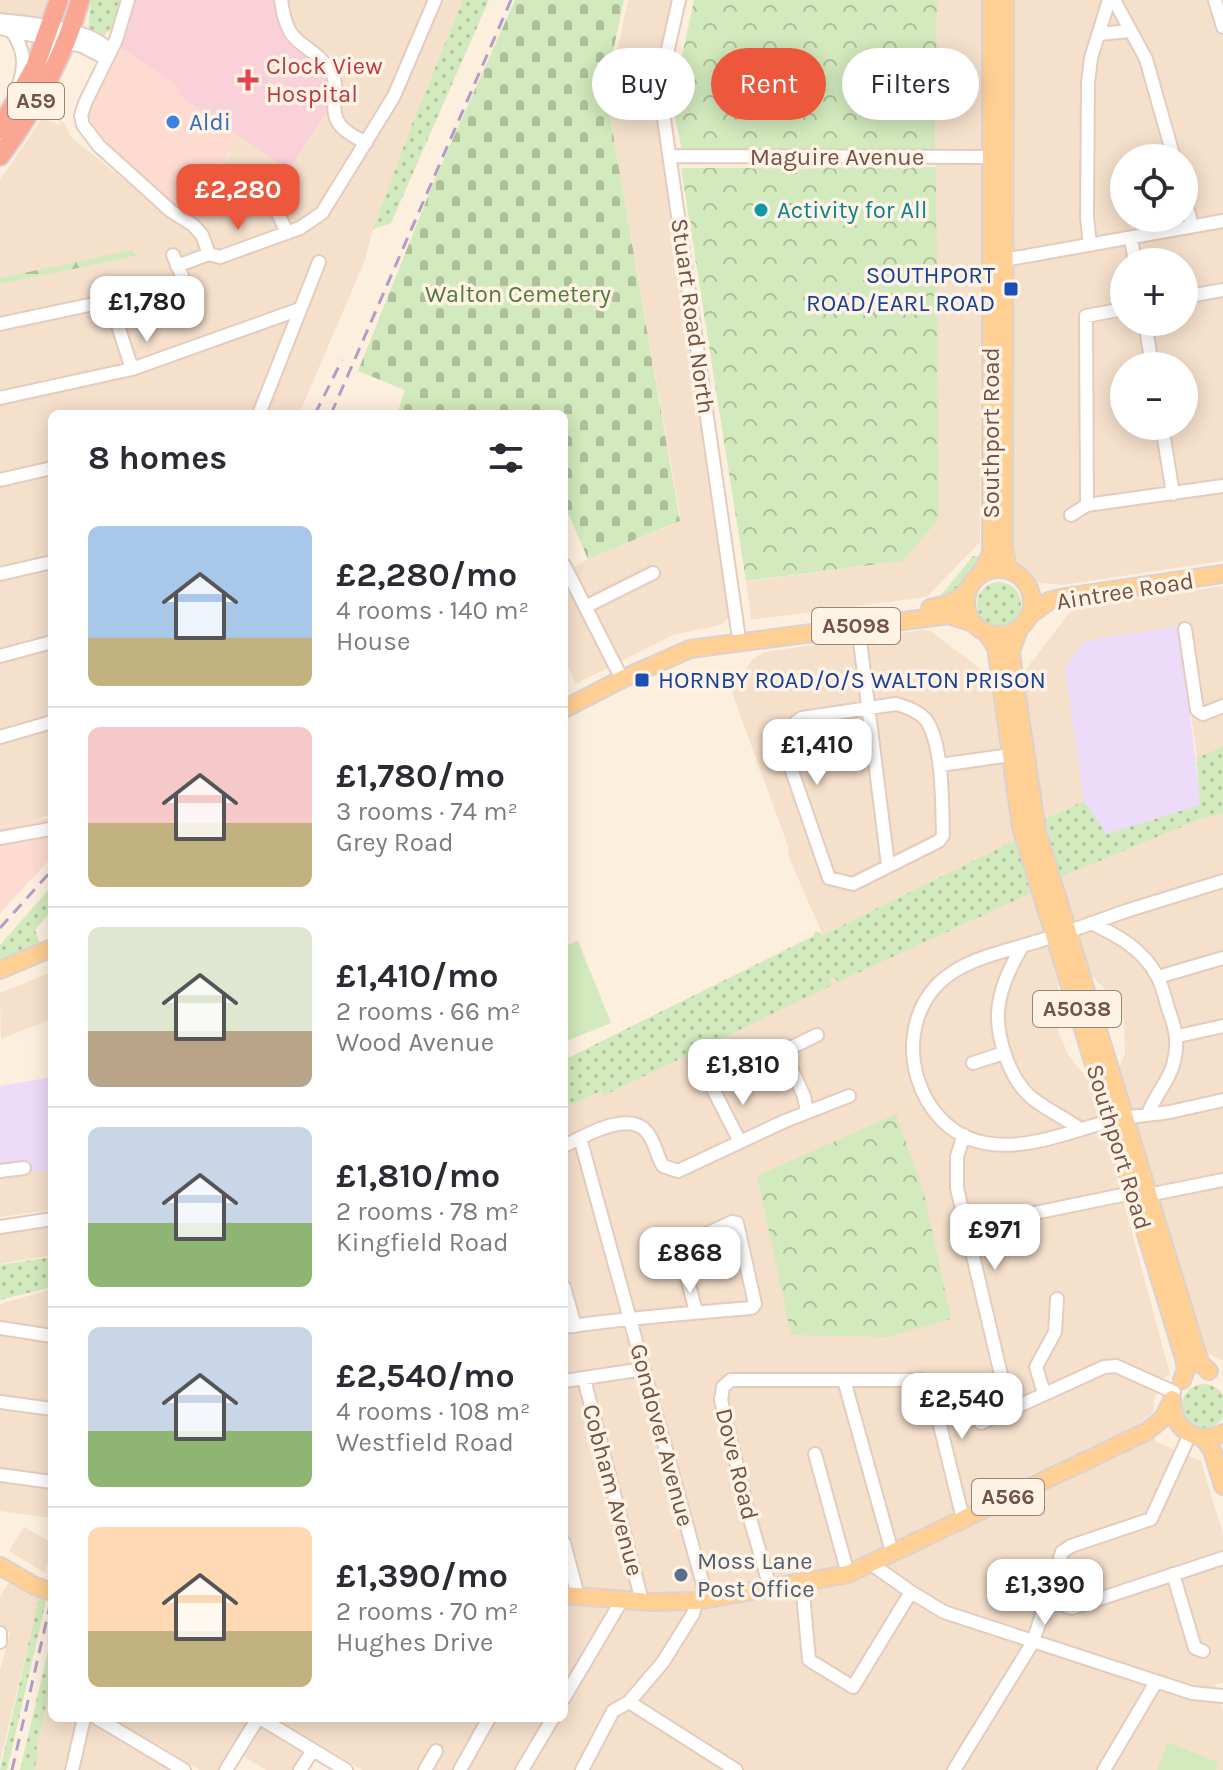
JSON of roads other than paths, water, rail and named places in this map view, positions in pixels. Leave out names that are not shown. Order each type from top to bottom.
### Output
[{"type":"highway","name":"A59","points":[[0,156],[24,122],[59,61],[59,0]]},
{"type":"highway","name":"A59","points":[[5,121],[35,67],[80,0]]},
{"type":"main road","name":"Southport Road","points":[[991,0],[998,157],[1004,535],[1008,570]]},
{"type":"main road","name":"Southport Road","points":[[998,157],[1005,0]]},
{"type":"main road","name":"Southport Road","points":[[980,575],[991,554],[998,261]]},
{"type":"main road","name":"Aintree Road","points":[[1028,585],[1058,591],[1223,568]]},
{"type":"main road","points":[[1019,629],[1006,635],[987,634],[973,623],[966,609],[967,593],[980,575],[995,569],[1018,575],[1028,585],[1032,597],[1030,615]]},
{"type":"main road","name":"Aintree Road","points":[[1030,615],[1049,601],[1060,598],[1223,574]]},
{"type":"main road","name":"A5098","points":[[568,707],[690,639],[937,608],[967,593]]},
{"type":"main road","name":"A5098","points":[[568,697],[690,649],[949,615],[973,623]]},
{"type":"main road","name":"A5038","points":[[1019,629],[1030,615]]},
{"type":"main road","name":"Southport Road","points":[[1019,629],[1011,651],[1029,787],[1061,934],[1112,1120],[1201,1364],[1216,1373]]},
{"type":"main road","name":"Southport Road","points":[[987,634],[996,647],[1021,827],[1061,934]]},
{"type":"main road","points":[[0,970],[48,950]]},
{"type":"main road","points":[[0,979],[48,960]]},
{"type":"main road","name":"Southport Road","points":[[1140,1194],[1186,1370],[1176,1391],[1174,1417],[1192,1434]]},
{"type":"main road","points":[[1176,1391],[1194,1373],[1216,1373]]},
{"type":"main road","name":"A566","points":[[571,1595],[642,1601],[701,1600],[848,1574],[1146,1432],[1163,1418],[1176,1391]]},
{"type":"main road","name":"A566","points":[[1146,1432],[1192,1434]]},
{"type":"main road","points":[[1192,1434],[1223,1433]]},
{"type":"main road","points":[[1192,1434],[1213,1454],[1223,1486]]},
{"type":"main road","points":[[0,1559],[46,1590]]},
{"type":"main road","points":[[0,1566],[46,1590]]},
{"type":"street","points":[[58,35],[71,0]]},
{"type":"street","points":[[128,0],[116,40],[85,103],[81,116],[83,125],[99,146],[171,211],[193,225],[202,235],[209,254]]},
{"type":"street","points":[[281,0],[293,39],[333,72],[336,83],[335,109],[340,125],[366,143]]},
{"type":"street","points":[[177,266],[209,254],[220,257],[287,233],[322,213],[394,96],[435,0]]},
{"type":"street","name":"Stuart Road North","points":[[679,0],[663,71],[661,98],[738,632]]},
{"type":"street","points":[[1111,0],[1146,59],[1170,144]]},
{"type":"street","points":[[1090,245],[1087,217],[1088,83],[1091,58],[1111,0]]},
{"type":"street","points":[[1215,0],[1223,27]]},
{"type":"street","points":[[0,20],[58,35]]},
{"type":"street","points":[[5,29],[101,41],[109,56]]},
{"type":"street","points":[[5,29],[22,51],[24,67],[5,121]]},
{"type":"street","points":[[1099,34],[1129,31]]},
{"type":"street","name":"Maguire Avenue","points":[[670,156],[998,157]]},
{"type":"street","points":[[238,180],[272,200],[287,233]]},
{"type":"street","points":[[1198,225],[1223,221]]},
{"type":"street","points":[[998,261],[1162,232]]},
{"type":"street","points":[[1131,238],[1133,248]]},
{"type":"street","points":[[261,410],[319,262]]},
{"type":"street","points":[[1198,294],[1223,290]]},
{"type":"street","points":[[0,324],[108,301],[132,369]]},
{"type":"street","points":[[0,398],[132,369],[300,309]]},
{"type":"street","points":[[1087,505],[1086,316],[1110,312]]},
{"type":"street","points":[[1164,440],[1173,494]]},
{"type":"street","points":[[0,480],[48,469]]},
{"type":"street","points":[[1071,515],[1087,505],[1223,486]]},
{"type":"street","points":[[0,574],[48,563]]},
{"type":"street","points":[[568,573],[619,676]]},
{"type":"street","points":[[585,607],[653,573]]},
{"type":"street","points":[[858,625],[888,865]]},
{"type":"street","points":[[1185,629],[1197,710],[1203,714],[1223,706]]},
{"type":"street","points":[[0,656],[48,643]]},
{"type":"street","points":[[896,704],[910,708],[928,722],[940,765],[943,835],[939,841],[853,884],[829,878],[783,738],[789,726],[802,718],[896,704]]},
{"type":"street","points":[[0,737],[48,723]]},
{"type":"street","points":[[940,765],[1011,755]]},
{"type":"street","points":[[0,838],[48,829]]},
{"type":"street","points":[[1223,881],[966,964],[939,984],[924,1002],[915,1029],[912,1059],[918,1083],[932,1109],[948,1125],[983,1143],[1027,1143],[1112,1120],[1223,1100]]},
{"type":"street","points":[[1091,923],[1122,937],[1147,961],[1158,977],[1178,1036],[1173,1065],[1148,1114]]},
{"type":"street","points":[[1021,948],[1003,984],[997,1014],[1004,1053],[1014,1078],[1031,1097],[1080,1129]]},
{"type":"street","points":[[1158,977],[1223,958]]},
{"type":"street","points":[[1178,1036],[1223,1026]]},
{"type":"street","points":[[807,1112],[786,1050],[817,1035]]},
{"type":"street","points":[[973,1063],[1004,1053]]},
{"type":"street","points":[[712,1085],[740,1142]]},
{"type":"street","points":[[568,1144],[607,1126],[639,1126],[648,1133],[663,1166],[672,1171],[680,1170],[849,1096]]},
{"type":"street","points":[[964,1135],[958,1149],[956,1173],[966,1227],[1011,1409]]},
{"type":"street","name":"Gondover Avenue","points":[[580,1138],[644,1369],[701,1600]]},
{"type":"street","points":[[966,1227],[1223,1181]]},
{"type":"street","points":[[0,1227],[48,1220]]},
{"type":"street","points":[[569,1326],[630,1317],[752,1308],[755,1304],[737,1223],[732,1222],[681,1246],[696,1312]]},
{"type":"street","points":[[1044,1393],[1036,1367],[1056,1328],[1057,1299]]},
{"type":"street","points":[[0,1328],[48,1335]]},
{"type":"street","points":[[981,1423],[1099,1368],[1113,1366],[1176,1391]]},
{"type":"street","points":[[568,1381],[644,1369]]},
{"type":"street","name":"Cobham Avenue","points":[[584,1379],[642,1601]]},
{"type":"street","points":[[892,1552],[844,1380],[918,1379],[926,1382],[932,1393],[963,1519]]},
{"type":"street","name":"Dove Road","points":[[770,1587],[721,1400],[723,1387],[727,1382],[736,1380],[844,1380]]},
{"type":"street","points":[[0,1402],[48,1408]]},
{"type":"street","points":[[954,1770],[1033,1642],[1061,1555],[1067,1548],[1153,1516],[1192,1434]]},
{"type":"street","points":[[815,1454],[848,1574]]},
{"type":"street","points":[[0,1475],[48,1481]]},
{"type":"street","points":[[1046,1600],[1072,1608],[1223,1558]]},
{"type":"street","points":[[870,1563],[944,1612],[1202,1696],[1223,1696]]},
{"type":"street","points":[[1019,1567],[1053,1577]]},
{"type":"street","points":[[568,1573],[571,1595]]},
{"type":"street","points":[[1173,1574],[1195,1648],[1203,1651]]},
{"type":"street","points":[[802,1582],[809,1660],[853,1687],[911,1592]]},
{"type":"street","points":[[568,1691],[622,1600]]},
{"type":"street","points":[[582,1770],[613,1711],[629,1702],[663,1662],[701,1600]]},
{"type":"street","points":[[1104,1770],[1156,1682]]},
{"type":"street","points":[[629,1702],[736,1770]]},
{"type":"street","points":[[72,1770],[83,1722]]},
{"type":"street","points":[[104,1722],[184,1770]]},
{"type":"street","points":[[226,1770],[256,1722]]},
{"type":"street","points":[[266,1722],[346,1770]]},
{"type":"street","points":[[460,1770],[487,1722]]},
{"type":"street","points":[[522,1770],[551,1722]]},
{"type":"street","points":[[300,1770],[313,1750]]},
{"type":"street","points":[[425,1770],[436,1751]]},
{"type":"railway","points":[[333,410],[511,0]]},
{"type":"railway","points":[[317,410],[342,360]]},
{"type":"railway","points":[[0,928],[48,874]]},
{"type":"railway","points":[[12,1770],[48,1614]]},
{"type":"place","name":"Clock View Hospital","points":[[248,80]]},
{"type":"place","name":"Aldi","points":[[173,122]]},
{"type":"place","name":"Activity for All","points":[[761,210]]},
{"type":"place","name":"SOUTHPORT ROAD/EARL ROAD","points":[[1011,289]]},
{"type":"place","name":"HORNBY ROAD/O/S WALTON PRISON","points":[[642,680]]},
{"type":"place","name":"Moss Lane Post Office","points":[[681,1575]]},
{"type":"park label","name":"Walton Cemetery","points":[[518,294]]}]
